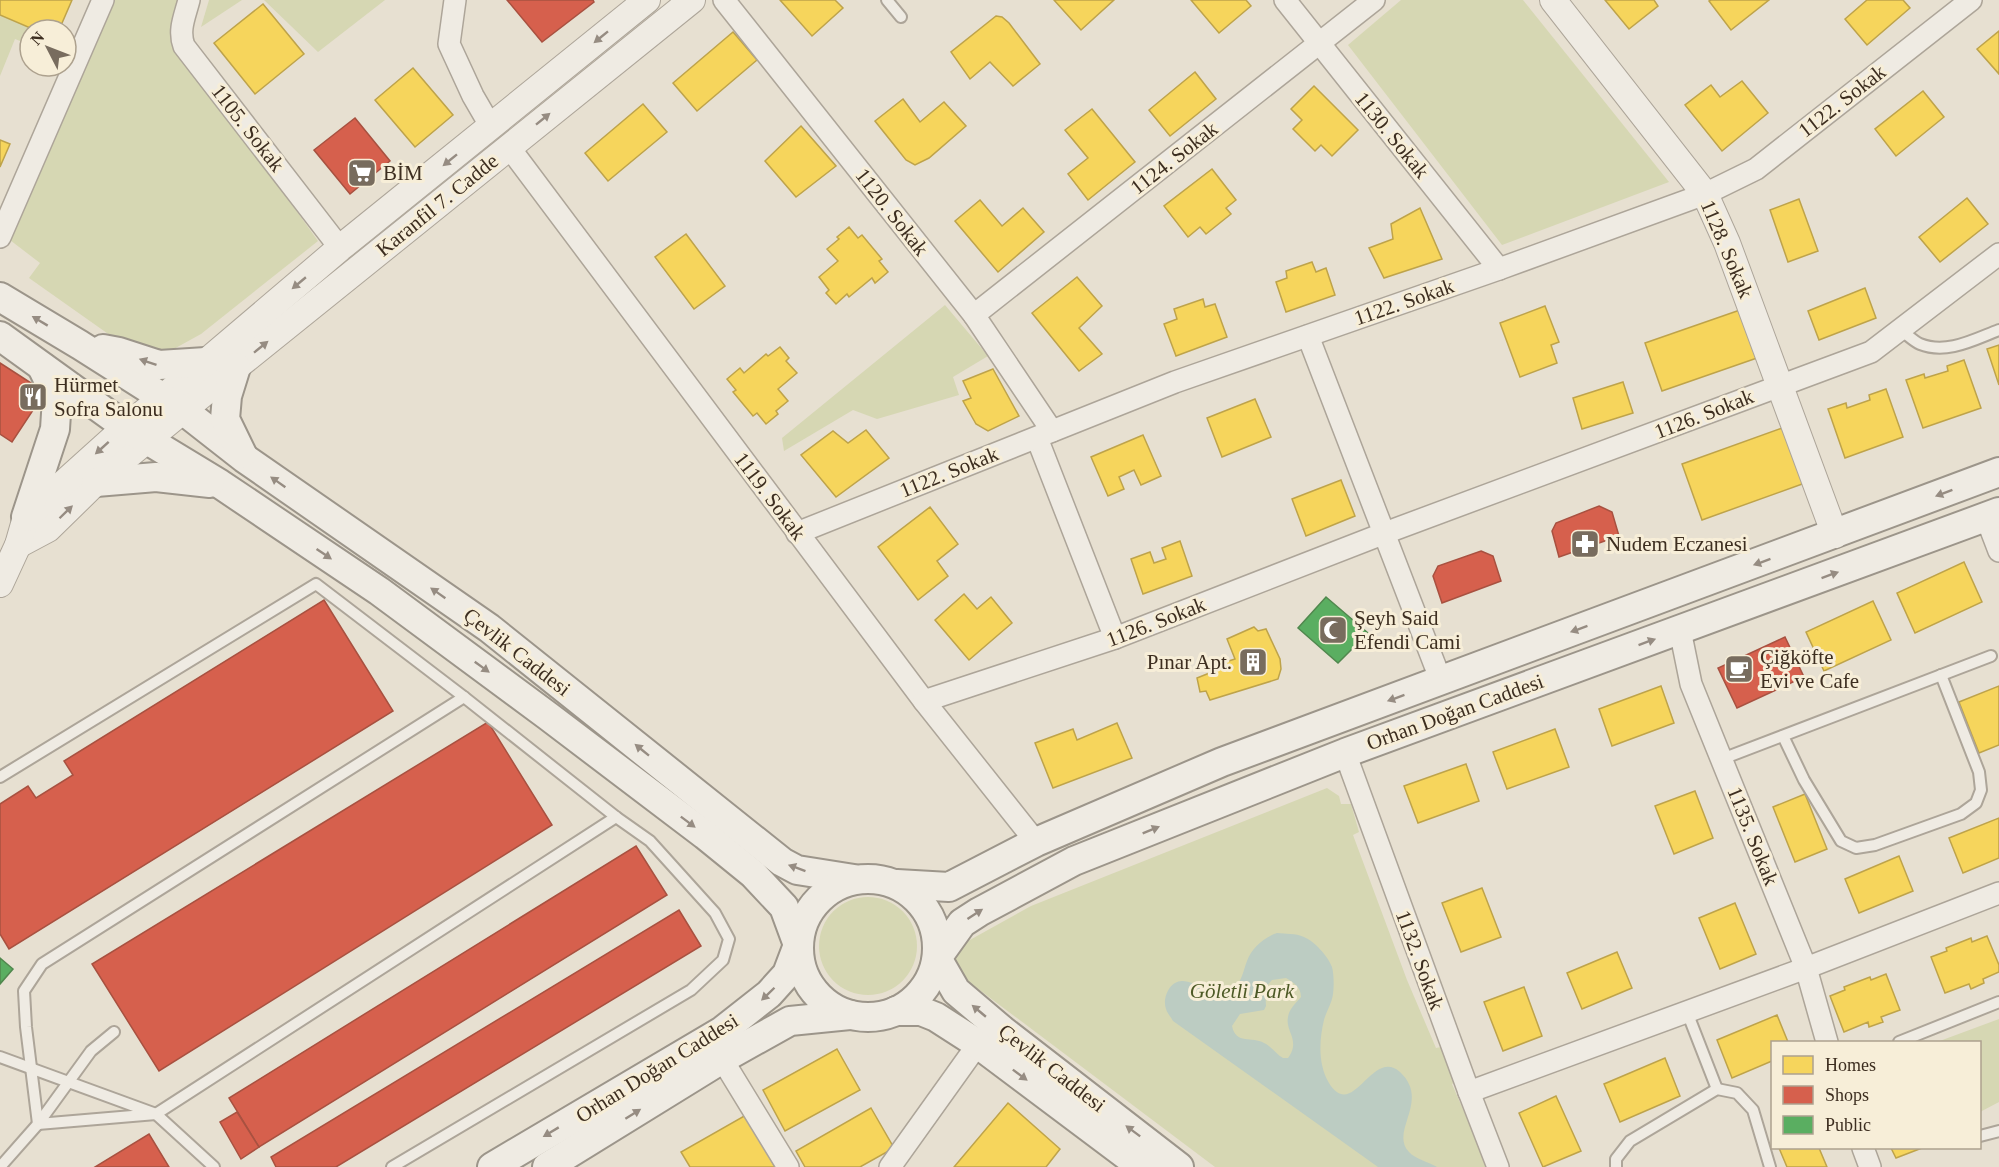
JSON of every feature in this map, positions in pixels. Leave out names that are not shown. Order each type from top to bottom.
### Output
[{"type":"main road","points":[[0,297],[80,345],[119,352],[159,365],[206,362]]},
{"type":"main road","name":"Çevlik Caddesi","points":[[0,336],[147,440],[220,484],[379,591],[705,835],[753,874],[784,907],[798,945]]},
{"type":"main road","name":"Çevlik Caddesi","points":[[80,345],[173,404],[244,458],[489,628],[782,862],[797,870],[854,879]]},
{"type":"main road","points":[[26,517],[55,429],[57,398],[42,367]]},
{"type":"main road","points":[[236,367],[227,396],[225,419],[244,458]]},
{"type":"main road","points":[[897,884],[916,897],[930,914],[937,935],[937,958],[930,979],[916,998],[897,1011],[874,1017],[850,1015],[829,1006],[812,989],[801,968],[798,945],[803,922],[815,902],[833,887],[854,879],[876,878],[897,884],[949,887],[1036,842],[1222,762],[1999,472]]},
{"type":"main road","points":[[96,482],[156,477],[220,484]]},
{"type":"main road","name":"Orhan Doğan Caddesi","points":[[937,958],[962,923],[1074,861],[1345,753],[1993,515]]},
{"type":"main road","name":"Orhan Doğan Caddesi","points":[[492,1167],[722,1031],[769,994],[787,974],[798,945]]},
{"type":"main road","name":"Çevlik Caddesi","points":[[937,958],[956,991],[1002,1030],[1179,1167]]},
{"type":"main road","name":"Çevlik Caddesi","points":[[897,1011],[921,1011],[936,1017],[978,1044],[1142,1167]]},
{"type":"main road","name":"Orhan Doğan Caddesi","points":[[547,1167],[722,1059],[790,1021],[850,1015]]},
{"type":"street","points":[[0,237],[103,0]]},
{"type":"street","name":"1105. Sokak","points":[[189,0],[181,29],[184,46],[340,248]]},
{"type":"street","points":[[454,0],[449,44],[473,96],[491,127]]},
{"type":"street","name":"Karanfil 7. Cadde","points":[[173,404],[206,362],[340,248],[647,0]]},
{"type":"street","name":"Karanfil 7. Cadde","points":[[173,404],[236,367],[692,0]]},
{"type":"street","name":"1120. Sokak","points":[[724,0],[974,315],[1045,435],[1115,638]]},
{"type":"street","name":"1130. Sokak","points":[[1285,0],[1499,269]]},
{"type":"street","name":"1124. Sokak","points":[[974,315],[1374,0]]},
{"type":"street","name":"1128. Sokak","points":[[1553,0],[1705,194],[1727,243],[1835,535]]},
{"type":"street","name":"1122. Sokak","points":[[797,533],[1175,382],[1499,269],[1705,194],[1756,169],[1971,0]]},
{"type":"street","name":"1119. Sokak","points":[[509,147],[924,701],[1036,842]]},
{"type":"street","name":"1126. Sokak","points":[[924,701],[1115,638],[1385,533],[1871,352],[1999,254]]},
{"type":"street","points":[[1308,336],[1441,681]]},
{"type":"street","points":[[18,545],[48,529],[96,482],[147,440],[173,404]]},
{"type":"street","points":[[0,584],[18,545],[26,517],[147,440]]},
{"type":"street","points":[[1993,515],[1999,551]]},
{"type":"street","name":"1135. Sokak","points":[[1680,630],[1691,684],[1806,968],[1827,1041]]},
{"type":"street","name":"1132. Sokak","points":[[1345,753],[1468,1092],[1498,1167]]},
{"type":"street","points":[[1468,1092],[1806,968],[1999,893]]},
{"type":"street","points":[[890,1167],[978,1044]]},
{"type":"street","points":[[722,1059],[788,1167]]},
{"type":"street","points":[[1863,1149],[1870,1167]]},
{"type":"lane","points":[[886,0],[901,17]]},
{"type":"lane","points":[[1900,330],[1918,343],[1946,347],[1960,345],[1999,330]]},
{"type":"lane","points":[[0,777],[316,584],[650,841],[715,912],[729,939],[723,960],[691,990],[392,1167]]},
{"type":"lane","points":[[1722,759],[1991,656]]},
{"type":"lane","points":[[1783,736],[1804,780],[1841,841],[1856,848],[1875,844],[1961,814],[1976,803],[1981,790],[1979,771],[1941,675]]},
{"type":"lane","points":[[38,1124],[24,991],[42,964],[464,697]]},
{"type":"lane","points":[[38,1124],[156,1114],[616,817]]},
{"type":"lane","points":[[1907,1041],[1999,1002]]},
{"type":"lane","points":[[1687,1012],[1717,1089]]},
{"type":"lane","points":[[0,1167],[38,1124],[91,1052],[114,1032]]},
{"type":"lane","points":[[0,1057],[156,1114],[214,1167]]},
{"type":"lane","points":[[1616,1167],[1616,1159],[1630,1141],[1717,1089],[1737,1093],[1753,1110],[1770,1167]]},
{"type":"lane","points":[[1981,1136],[1999,1131]]},
{"type":"green space","points":[[113,0],[180,0],[170,34],[318,241],[201,334],[172,350],[138,355],[29,278],[40,263],[6,237]]},
{"type":"green space","points":[[209,0],[242,0],[201,27]]},
{"type":"green space","points":[[264,0],[385,0],[318,52]]},
{"type":"green space","points":[[1401,0],[1523,0],[1669,182],[1502,245],[1348,45]]},
{"type":"green space","points":[[0,15],[18,23],[18,40],[15,39],[0,76]]},
{"type":"green space","points":[[945,305],[988,356],[953,377],[959,395],[877,419],[853,410],[784,451],[782,438]]},
{"type":"green space","name":"Göletli Park","points":[[1327,788],[1339,796],[1341,804],[1351,804],[1359,832],[1353,835],[1407,980],[1436,1048],[1441,1047],[1454,1083],[1452,1084],[1488,1167],[1215,1167],[953,970],[952,961],[955,953],[968,941],[1031,906]]},
{"type":"green space","points":[[868,897],[887,901],[903,911],[913,927],[917,946],[913,965],[903,981],[887,991],[868,995],[849,991],[833,981],[823,965],[819,946],[823,927],[833,911],[849,901]]},
{"type":"green space","points":[[1999,1019],[1999,1102],[1981,1111],[1981,1041],[1940,1041]]},
{"type":"shaded area","points":[[1294,934],[1308,939],[1324,954],[1332,967],[1333,994],[1324,1020],[1320,1044],[1321,1060],[1329,1083],[1338,1093],[1346,1094],[1355,1090],[1380,1069],[1390,1067],[1400,1072],[1412,1094],[1404,1144],[1409,1152],[1418,1159],[1437,1167],[1378,1167],[1173,1021],[1165,1000],[1168,990],[1174,983],[1189,982],[1218,993],[1232,989],[1240,980],[1252,952],[1263,940],[1272,935]],"holes":[[[1286,978],[1298,988],[1301,997],[1289,1014],[1288,1022],[1293,1041],[1292,1052],[1288,1058],[1283,1058],[1264,1043],[1237,1036],[1232,1026],[1240,1014],[1264,1010],[1266,1006],[1265,988],[1272,980]]]},
{"type":"building: Homes","points":[[0,0],[72,0],[64,18],[18,18],[18,23],[0,15]]},
{"type":"building: Homes","points":[[780,0],[835,0],[843,8],[812,36]]},
{"type":"building: Homes","points":[[1054,0],[1114,0],[1081,30]]},
{"type":"building: Homes","points":[[1191,0],[1246,0],[1251,6],[1219,33]]},
{"type":"building: Homes","points":[[1605,0],[1654,0],[1658,6],[1629,29]]},
{"type":"building: Homes","points":[[1769,0],[1731,30],[1709,1]]},
{"type":"building: Homes","points":[[1867,0],[1903,0],[1910,8],[1867,45],[1845,19]]},
{"type":"building: Homes","points":[[263,4],[304,54],[255,94],[214,43]]},
{"type":"building: Homes","points":[[996,16],[1002,17],[1009,23],[1040,64],[1013,86],[990,62],[970,79],[951,52]]},
{"type":"building: Homes","points":[[1999,31],[1999,74],[1977,49]]},
{"type":"building: Homes","points":[[733,32],[757,60],[697,111],[673,83]]},
{"type":"building: Homes","points":[[413,68],[453,115],[415,147],[375,100]]},
{"type":"building: Homes","points":[[1195,72],[1216,99],[1170,136],[1149,110]]},
{"type":"building: Homes","points":[[1742,81],[1768,113],[1722,151],[1685,105],[1711,85],[1720,97]]},
{"type":"building: Homes","points":[[1314,86],[1358,130],[1332,156],[1321,145],[1315,151],[1293,129],[1302,120],[1291,109]]},
{"type":"building: Homes","points":[[1923,91],[1944,117],[1896,156],[1875,129]]},
{"type":"building: Homes","points":[[903,99],[920,122],[944,102],[966,126],[929,158],[915,165],[906,160],[875,121]]},
{"type":"building: Homes","points":[[643,104],[667,132],[608,181],[585,153]]},
{"type":"building: Homes","points":[[1092,109],[1135,162],[1088,200],[1068,174],[1088,158],[1065,130]]},
{"type":"building: Homes","points":[[801,126],[836,166],[796,197],[765,161]]},
{"type":"building: Homes","points":[[0,140],[10,144],[0,167]]},
{"type":"building: Homes","points":[[1212,169],[1236,200],[1226,208],[1231,214],[1206,234],[1200,227],[1188,237],[1164,206]]},
{"type":"building: Homes","points":[[1967,198],[1988,224],[1940,262],[1919,237]]},
{"type":"building: Homes","points":[[1799,199],[1818,251],[1788,262],[1770,210]]},
{"type":"building: Homes","points":[[980,200],[1002,226],[1023,208],[1044,232],[998,272],[955,221]]},
{"type":"building: Homes","points":[[1420,208],[1442,259],[1384,278],[1369,248],[1393,239],[1391,224]]},
{"type":"building: Homes","points":[[849,227],[858,238],[862,235],[882,259],[879,261],[888,272],[875,283],[872,278],[849,297],[847,294],[836,304],[826,293],[829,290],[819,277],[838,261],[827,249]]},
{"type":"building: Homes","points":[[686,234],[725,286],[694,309],[655,257]]},
{"type":"building: Homes","points":[[1312,262],[1316,272],[1326,268],[1335,295],[1286,312],[1276,282],[1287,278],[1286,271]]},
{"type":"building: Homes","points":[[1077,277],[1102,306],[1079,328],[1102,354],[1079,371],[1032,313]]},
{"type":"building: Homes","points":[[1865,288],[1876,318],[1819,340],[1808,311]]},
{"type":"building: Homes","points":[[1203,299],[1205,307],[1215,304],[1227,337],[1176,356],[1164,324],[1177,319],[1174,309]]},
{"type":"building: Homes","points":[[1545,306],[1559,342],[1551,345],[1557,363],[1520,377],[1500,323]]},
{"type":"building: Homes","points":[[1740,310],[1757,358],[1662,391],[1645,343]]},
{"type":"building: Homes","points":[[1999,345],[1999,385],[1987,349]]},
{"type":"building: Homes","points":[[780,347],[789,358],[786,361],[797,373],[778,389],[788,401],[766,424],[757,413],[753,416],[733,392],[736,390],[727,379],[740,368],[744,373],[766,354],[768,356]]},
{"type":"building: Homes","points":[[1964,360],[1981,408],[1923,428],[1906,380],[1924,374],[1925,378],[1948,371],[1947,366]]},
{"type":"building: Homes","points":[[993,369],[1019,416],[988,431],[976,424],[963,401],[971,398],[963,381]]},
{"type":"building: Homes","points":[[1623,382],[1633,413],[1582,429],[1573,398]]},
{"type":"building: Homes","points":[[1886,389],[1903,437],[1845,458],[1828,409],[1846,403],[1847,408],[1870,400],[1869,395]]},
{"type":"building: Homes","points":[[1255,399],[1271,437],[1222,457],[1207,418]]},
{"type":"building: Homes","points":[[1785,427],[1805,483],[1702,520],[1682,464]]},
{"type":"building: Homes","points":[[866,430],[889,458],[836,497],[801,455],[833,431],[848,443]]},
{"type":"building: Homes","points":[[1143,435],[1161,476],[1141,485],[1134,470],[1119,477],[1124,489],[1108,496],[1091,457]]},
{"type":"building: Homes","points":[[1341,480],[1355,516],[1306,536],[1292,499]]},
{"type":"building: Homes","points":[[930,507],[958,544],[937,561],[948,576],[918,600],[878,547]]},
{"type":"building: Homes","points":[[1180,541],[1192,576],[1143,594],[1131,559],[1150,552],[1154,563],[1166,559],[1162,548]]},
{"type":"building: Homes","points":[[1964,562],[1982,602],[1915,633],[1897,593]]},
{"type":"building: Homes","points":[[964,594],[977,609],[991,597],[1012,623],[969,660],[935,620]]},
{"type":"building: Homes","points":[[1873,601],[1891,640],[1824,671],[1806,632]]},
{"type":"building: Homes","name":"Pınar Apt.","points":[[1254,627],[1258,631],[1266,629],[1280,659],[1281,669],[1278,679],[1210,700],[1206,691],[1200,692],[1197,678],[1217,670],[1216,665],[1235,659],[1227,639]]},
{"type":"building: Homes","points":[[1661,686],[1674,723],[1612,746],[1599,709]]},
{"type":"building: Homes","points":[[1999,686],[1999,745],[1979,753],[1959,702]]},
{"type":"building: Homes","points":[[1117,723],[1132,758],[1053,788],[1035,743],[1073,729],[1077,740]]},
{"type":"building: Homes","points":[[1555,729],[1569,767],[1507,789],[1493,752]]},
{"type":"building: Homes","points":[[1466,764],[1479,801],[1418,823],[1404,786]]},
{"type":"building: Homes","points":[[1695,791],[1713,838],[1674,854],[1655,806]]},
{"type":"building: Homes","points":[[1805,794],[1827,849],[1795,862],[1773,807]]},
{"type":"building: Homes","points":[[1999,818],[1999,858],[1963,873],[1949,838]]},
{"type":"building: Homes","points":[[1899,856],[1913,891],[1859,913],[1845,879]]},
{"type":"building: Homes","points":[[1482,888],[1501,937],[1461,952],[1442,903]]},
{"type":"building: Homes","points":[[1735,903],[1756,954],[1720,969],[1699,918]]},
{"type":"building: Homes","points":[[1987,936],[1999,965],[1999,972],[1983,979],[1984,983],[1971,989],[1969,984],[1945,993],[1931,957],[1971,938],[1972,942]]},
{"type":"building: Homes","points":[[1617,952],[1632,988],[1582,1009],[1567,973]]},
{"type":"building: Homes","points":[[1886,974],[1900,1010],[1881,1017],[1883,1022],[1869,1027],[1868,1022],[1844,1032],[1830,996],[1845,990],[1844,987],[1870,977],[1871,980]]},
{"type":"building: Homes","points":[[1524,987],[1542,1036],[1503,1051],[1484,1002]]},
{"type":"building: Homes","points":[[1777,1015],[1788,1041],[1771,1041],[1771,1061],[1732,1078],[1717,1040]]},
{"type":"building: Homes","points":[[837,1049],[860,1090],[785,1131],[763,1090]]},
{"type":"building: Homes","points":[[1665,1058],[1680,1096],[1620,1122],[1604,1084]]},
{"type":"building: Homes","points":[[1556,1096],[1581,1151],[1543,1167],[1519,1113]]},
{"type":"building: Homes","points":[[1008,1103],[1060,1149],[1046,1167],[954,1167]]},
{"type":"building: Homes","points":[[871,1108],[894,1148],[860,1167],[805,1167],[796,1151]]},
{"type":"building: Homes","points":[[746,1115],[775,1167],[690,1167],[681,1152]]},
{"type":"building: Homes","points":[[1779,1149],[1819,1149],[1827,1167],[1787,1167]]},
{"type":"building: Homes","points":[[1892,1149],[1919,1149],[1896,1158]]},
{"type":"building: Shops","points":[[507,0],[593,0],[594,2],[542,42]]},
{"type":"building: Shops","points":[[355,118],[390,161],[350,194],[314,150]]},
{"type":"building: Shops","points":[[0,363],[45,392],[12,442],[0,434]]},
{"type":"building: Shops","points":[[1599,506],[1612,512],[1619,536],[1559,557],[1552,531],[1556,523]]},
{"type":"building: Shops","points":[[1481,551],[1493,556],[1501,581],[1442,603],[1433,576],[1438,566]]},
{"type":"building: Shops","points":[[324,600],[393,711],[9,949],[0,934],[0,804],[28,786],[36,798],[73,775],[64,761]]},
{"type":"building: Shops","points":[[1785,637],[1804,677],[1737,708],[1718,668]]},
{"type":"building: Shops","points":[[488,722],[552,825],[159,1071],[92,964]]},
{"type":"building: Shops","points":[[636,846],[667,895],[259,1147],[229,1098]]},
{"type":"building: Shops","points":[[679,910],[701,946],[336,1167],[276,1167],[271,1157]]},
{"type":"building: Shops","points":[[237,1112],[259,1147],[241,1159],[220,1122]]},
{"type":"building: Shops","points":[[149,1134],[169,1167],[95,1167]]},
{"type":"building: Public","name":"Şeyh Said Efendi Cami","points":[[1326,597],[1368,633],[1338,663],[1298,628]]},
{"type":"building: Public","points":[[0,958],[13,969],[0,984]]},
{"type":"place","name":"BİM","points":[[362,173]]},
{"type":"place","name":"Hürmet Sofra Salonu","points":[[33,397]]},
{"type":"place","name":"Nudem Eczanesi","points":[[1585,544]]},
{"type":"place","name":"Şeyh Said Efendi Cami","points":[[1333,630]]},
{"type":"place","name":"Pınar Apt.","points":[[1253,662]]},
{"type":"place","name":"Çiğköfte Evi ve Cafe","points":[[1739,669]]}]
